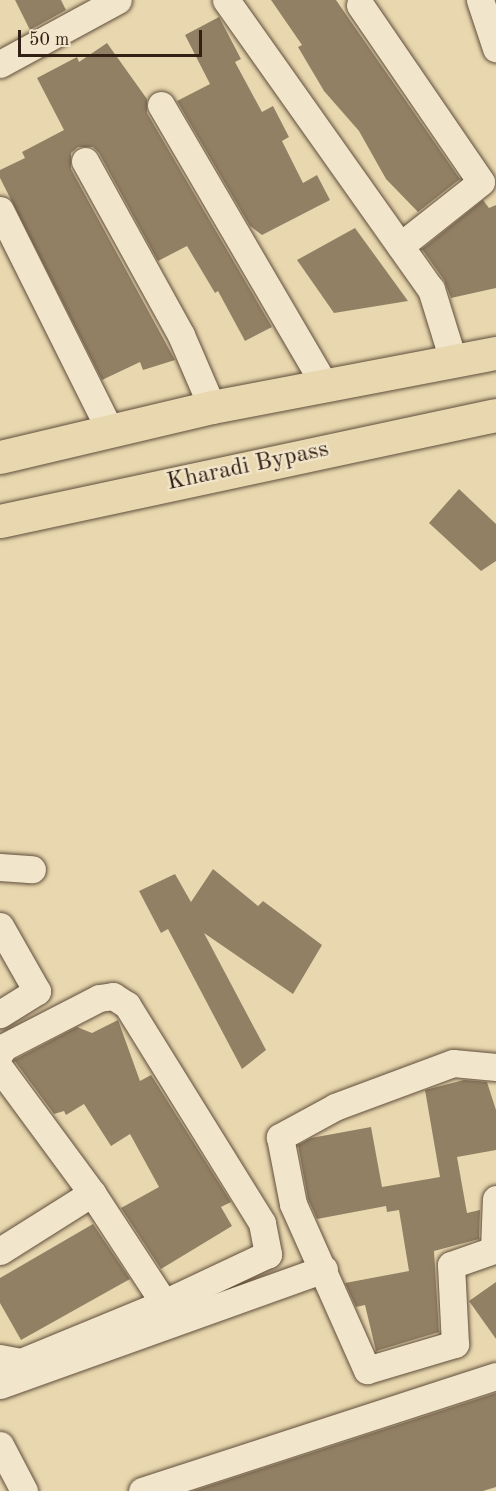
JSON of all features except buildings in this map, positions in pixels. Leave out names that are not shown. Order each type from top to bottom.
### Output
[{"type":"highway","points":[[0,457],[111,433],[212,407],[496,352]]},
{"type":"highway","name":"Kharadi Bypass","points":[[0,521],[496,415]]},
{"type":"street","points":[[0,64],[118,0]]},
{"type":"street","points":[[226,0],[431,289],[453,360]]},
{"type":"street","points":[[480,0],[496,48]]},
{"type":"street","points":[[360,5],[481,182],[400,246]]},
{"type":"street","points":[[161,105],[326,386]]},
{"type":"street","points":[[85,161],[181,334],[212,407]]},
{"type":"street","points":[[0,210],[111,433]]},
{"type":"street","points":[[0,867],[32,869]]},
{"type":"street","points":[[0,926],[38,991],[0,1014]]},
{"type":"street","points":[[0,1053],[4,1047],[99,998],[113,996],[127,1005],[262,1223],[268,1254],[257,1262],[164,1303],[21,1362],[0,1358]]},
{"type":"street","points":[[496,1067],[453,1063],[335,1107],[280,1137],[293,1204],[324,1269],[367,1370],[455,1344],[451,1265],[494,1250],[496,1199]]},
{"type":"street","points":[[0,1068],[92,1193],[164,1303]]},
{"type":"street","points":[[0,1251],[92,1193]]},
{"type":"street","points":[[0,1385],[324,1269]]},
{"type":"street","points":[[142,1491],[496,1376]]},
{"type":"street","points":[[0,1445],[24,1491]]}]
